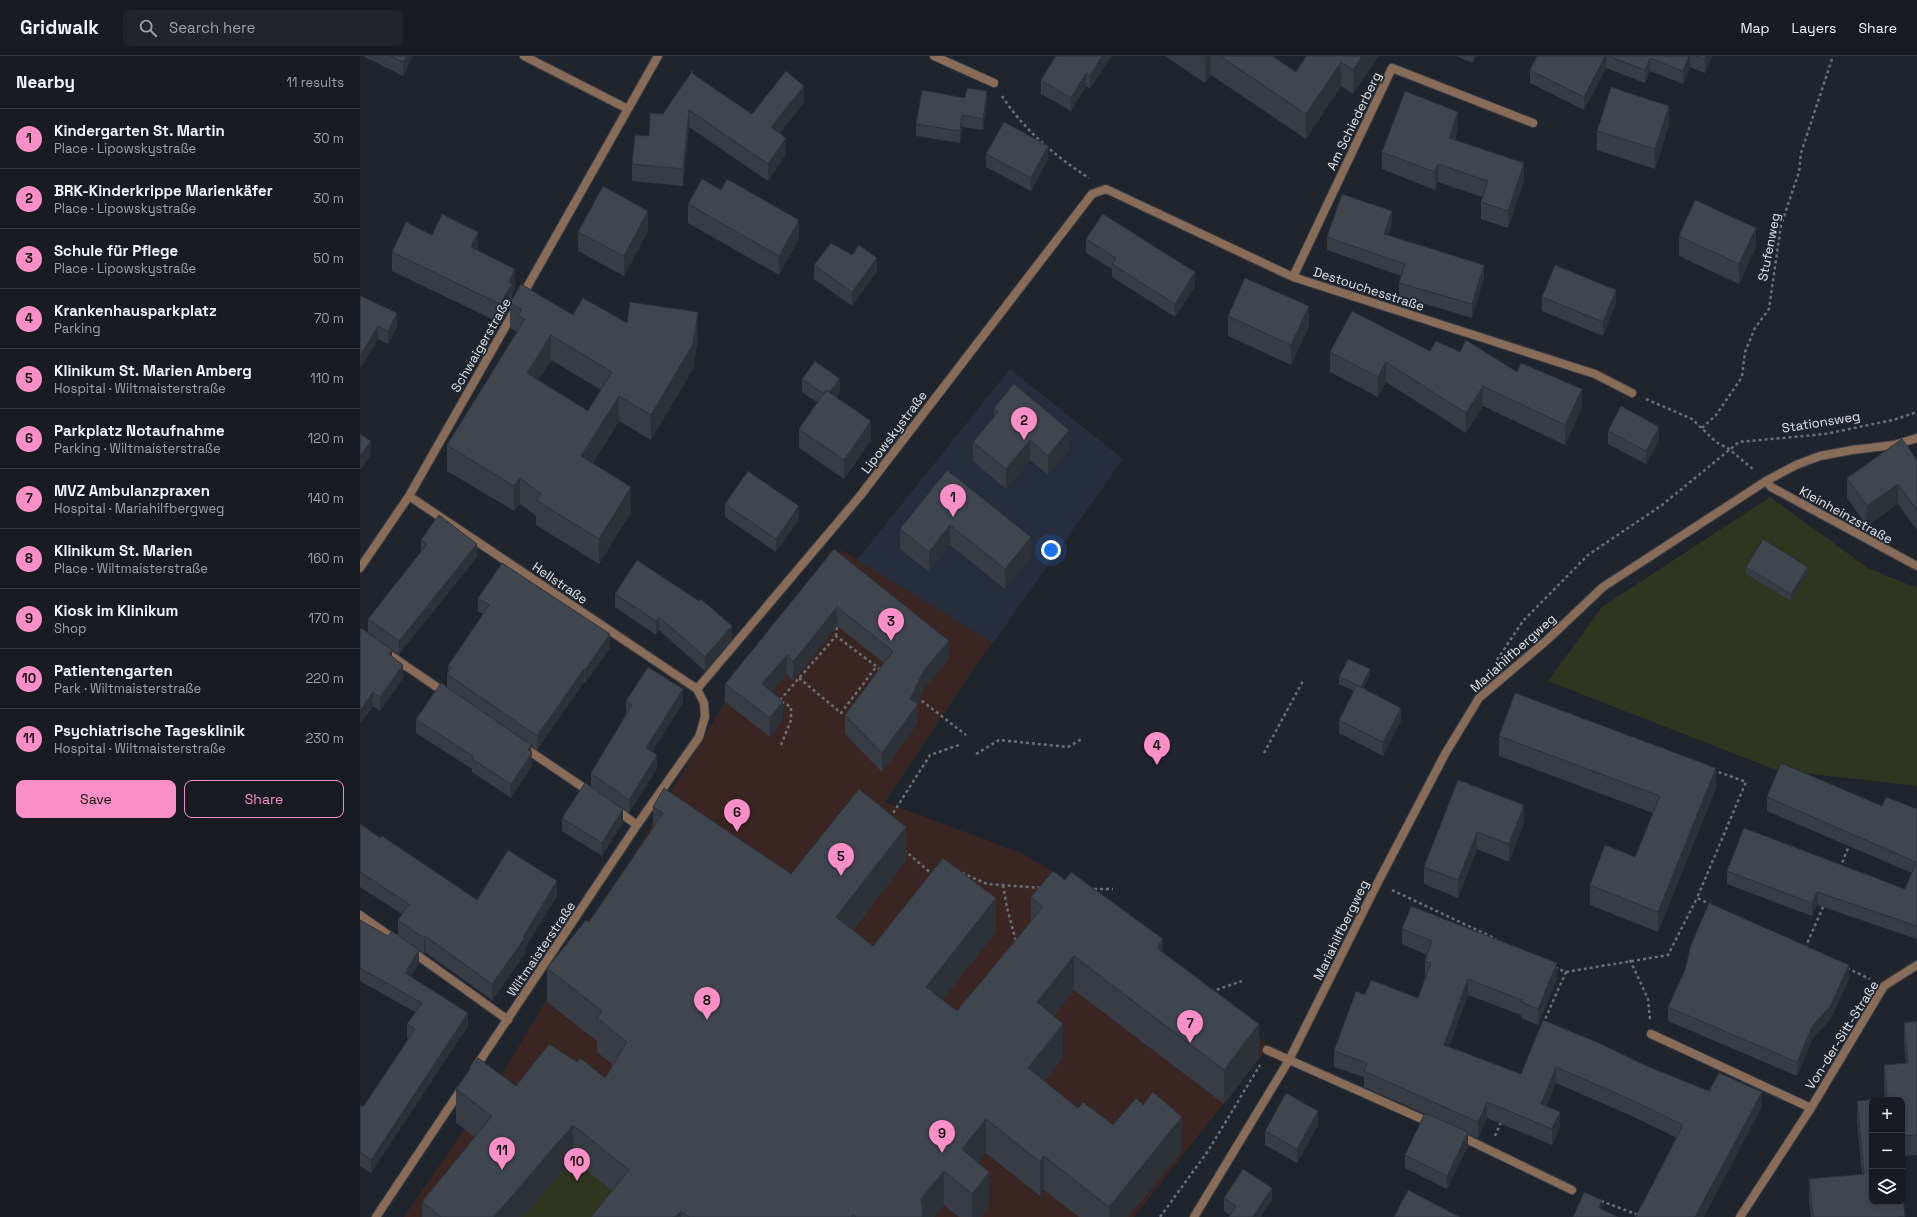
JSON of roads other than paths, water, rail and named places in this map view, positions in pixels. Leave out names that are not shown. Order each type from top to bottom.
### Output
[{"type":"street","points":[[524,56],[628,109]]},
{"type":"street","name":"Schwaigerstraße","points":[[360,568],[409,496],[658,56]]},
{"type":"street","points":[[934,56],[994,83]]},
{"type":"street","name":"Am Schiederberg","points":[[1293,277],[1392,68],[1533,123]]},
{"type":"street","name":"Destouchesstraße","points":[[1106,189],[1293,277],[1595,374],[1632,393]]},
{"type":"street","name":"Lipowskystraße","points":[[697,689],[860,496],[1092,194],[1106,189]]},
{"type":"street","name":"Mariahilfbergweg","points":[[1194,1217],[1290,1060],[1377,884],[1444,754],[1479,698],[1547,640],[1603,587],[1766,481],[1796,465],[1820,456],[1852,450],[1894,445],[1917,438]]},
{"type":"street","name":"Kleinheinzstraße","points":[[1766,481],[1771,487],[1917,566]]},
{"type":"street","name":"Hellstraße","points":[[409,496],[697,689]]},
{"type":"street","points":[[379,648],[457,701]]},
{"type":"street","name":"Wiltmaisterstraße","points":[[376,1217],[637,825],[699,737],[705,718],[704,703],[697,689]]},
{"type":"street","points":[[515,741],[637,825]]},
{"type":"street","points":[[360,915],[508,1020]]},
{"type":"street","name":"Von-der-Sitt-Straße","points":[[1740,1217],[1811,1108],[1884,986],[1917,965]]},
{"type":"street","name":"Von-der-Sitt-Straße","points":[[1651,1034],[1811,1108]]},
{"type":"street","points":[[1267,1050],[1489,1149],[1572,1190]]},
{"type":"place","name":"BRK-Kinderkrippe Marienkäfer","points":[[1024,440]]},
{"type":"place","name":"Kindergarten St. Martin","points":[[953,517]]},
{"type":"place","name":"Schule für Pflege","points":[[891,641]]},
{"type":"place","name":"Krankenhausparkplatz","points":[[1157,765]]},
{"type":"place","name":"Parkplatz Notaufnahme","points":[[737,832]]},
{"type":"place","name":"Klinikum St. Marien Amberg","points":[[841,876]]},
{"type":"place","name":"Klinikum St. Marien","points":[[707,1020]]},
{"type":"place","name":"MVZ Ambulanzpraxen","points":[[1190,1043]]},
{"type":"place","name":"Kiosk im Klinikum","points":[[942,1153]]},
{"type":"place","name":"Psychiatrische Tagesklinik","points":[[502,1170]]},
{"type":"place","name":"Patientengarten","points":[[577,1181]]}]
